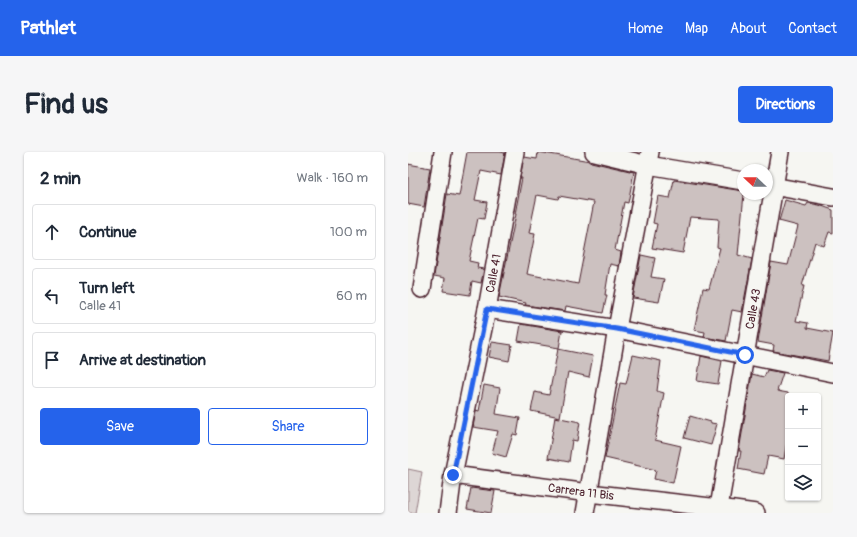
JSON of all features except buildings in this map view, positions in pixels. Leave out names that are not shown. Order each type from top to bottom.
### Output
[{"type":"street","points":[[422,289],[443,152]]},
{"type":"street","name":"Calle 41","points":[[448,513],[453,475],[487,309],[516,152]]},
{"type":"street","points":[[594,152],[649,159],[737,180]]},
{"type":"street","name":"Calle 43","points":[[773,178],[780,152]]},
{"type":"street","points":[[585,513],[617,329],[649,159]]},
{"type":"street","points":[[773,186],[833,197]]},
{"type":"street","name":"Calle 43","points":[[718,510],[745,355],[769,200]]},
{"type":"street","points":[[487,309],[617,329],[833,373]]},
{"type":"street","name":"Carrera 11 Bis","points":[[453,475],[718,510],[756,513]]},
{"type":"shaded area","points":[[408,469],[422,472],[415,513],[408,513]]},
{"type":"route","points":[[453,475],[487,309],[617,329],[745,355]]}]
